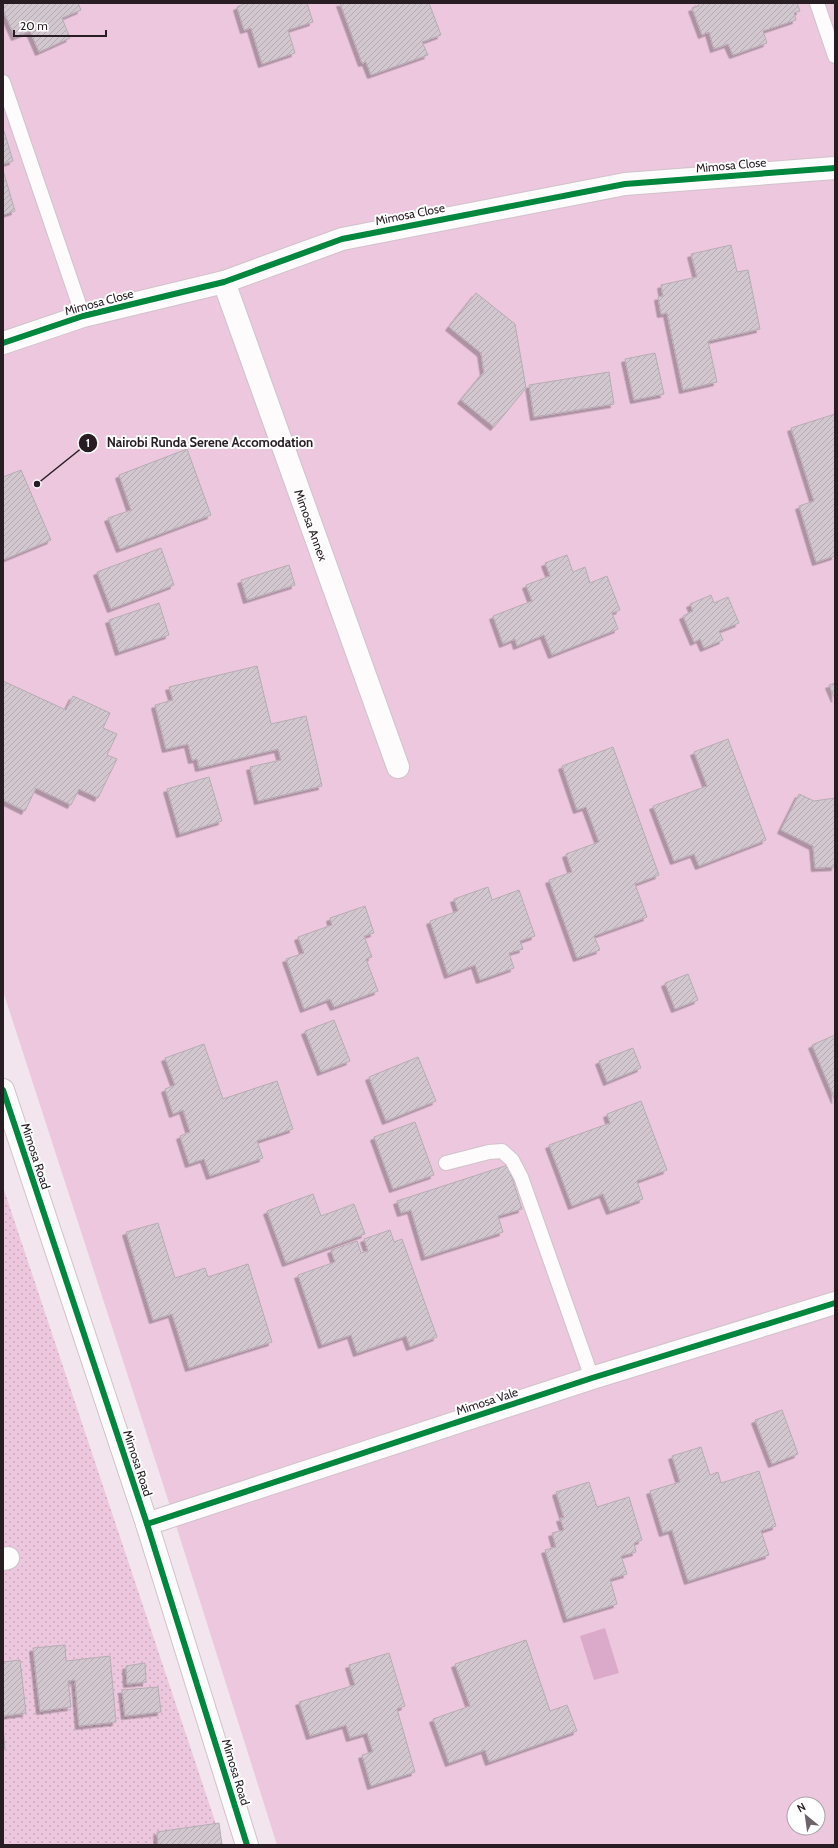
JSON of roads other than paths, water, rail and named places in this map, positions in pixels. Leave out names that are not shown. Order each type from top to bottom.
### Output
[{"type":"street","name":"Mimosa Close","points":[[3,344],[83,316],[224,282],[342,239],[625,184],[835,168]]},
{"type":"street","name":"Mimosa Annex","points":[[224,282],[398,767]]},
{"type":"street","name":"Mimosa Road","points":[[3,1090],[147,1524],[247,1845]]},
{"type":"street","name":"Mimosa Vale","points":[[147,1524],[592,1378],[835,1303]]},
{"type":"lane","points":[[817,3],[835,56]]},
{"type":"lane","points":[[3,82],[83,316]]},
{"type":"lane","points":[[446,1163],[489,1152],[502,1151],[512,1160],[521,1177],[592,1378]]},
{"type":"place","name":"Nairobi Runda Serene Accomodation","points":[[37,484]]}]
